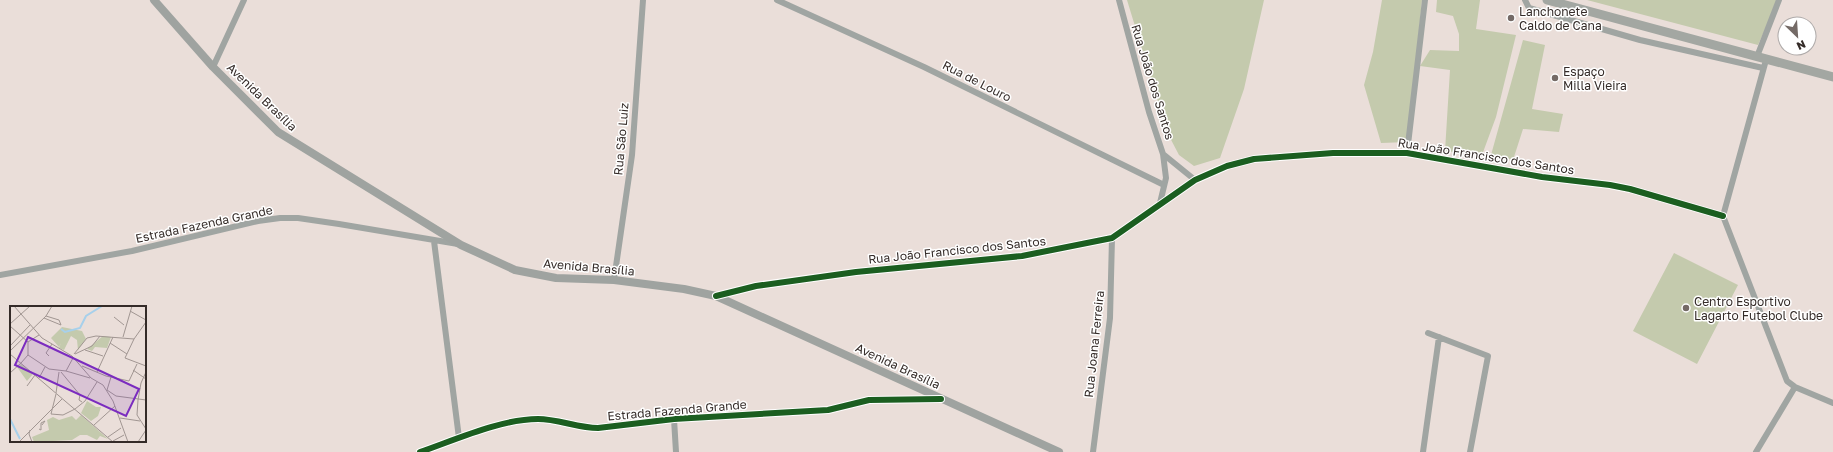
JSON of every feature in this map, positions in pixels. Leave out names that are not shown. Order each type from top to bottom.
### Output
[{"type":"main road","name":"Avenida Brasília","points":[[154,0],[213,67],[271,126],[287,139],[461,245],[515,270],[556,278],[614,280],[684,288],[716,296],[941,399],[979,414],[1059,452]]},
{"type":"main road","points":[[1547,0],[1764,64],[1833,78]]},
{"type":"main road","points":[[1568,0],[1833,74]]},
{"type":"street","points":[[213,67],[244,0]]},
{"type":"street","name":"Rua São Luiz","points":[[614,280],[632,155],[643,0]]},
{"type":"street","name":"Rua de Louro","points":[[777,0],[924,67],[1164,185]]},
{"type":"street","name":"Rua João dos Santos","points":[[1119,0],[1149,112],[1164,154],[1195,180]]},
{"type":"street","points":[[1407,153],[1425,0]]},
{"type":"street","points":[[1525,0],[1529,8],[1640,40],[1764,64],[1723,216],[1787,382],[1795,387],[1833,403]]},
{"type":"street","points":[[1758,54],[1779,0]]},
{"type":"street","name":"Rua João Francisco dos Santos","points":[[716,296],[756,286],[856,272],[1022,256],[1112,238],[1195,180],[1227,166],[1254,159],[1341,152],[1407,153],[1542,177],[1624,187],[1723,216]]},
{"type":"street","points":[[1160,203],[1166,172],[1164,154]]},
{"type":"street","name":"Estrada Fazenda Grande","points":[[0,275],[124,252],[258,221],[280,218],[298,218],[339,224],[461,245]]},
{"type":"street","name":"Rua Joana Ferreira","points":[[1093,452],[1110,318],[1112,238]]},
{"type":"street","points":[[434,241],[459,438]]},
{"type":"street","points":[[1428,333],[1488,356],[1470,452]]},
{"type":"street","points":[[1423,452],[1440,337]]},
{"type":"street","points":[[1756,452],[1795,387]]},
{"type":"street","name":"Estrada Fazenda Grande","points":[[420,452],[459,438],[528,419],[548,420],[598,428],[674,419],[828,410],[874,400],[941,399]]},
{"type":"street","points":[[674,419],[676,452]]},
{"type":"green space","points":[[1127,0],[1264,0],[1244,89],[1220,158],[1194,166],[1179,155],[1168,134]]},
{"type":"green space","points":[[1382,0],[1422,0],[1408,142],[1381,143],[1364,85],[1373,52]]},
{"type":"green space","points":[[1437,0],[1480,0],[1476,29],[1516,35],[1496,117],[1482,155],[1445,151],[1450,70],[1420,66],[1430,50],[1459,51],[1459,34],[1453,16],[1436,12]]},
{"type":"green space","points":[[1587,0],[1778,0],[1758,45]]},
{"type":"green space","points":[[1523,40],[1545,45],[1532,109],[1563,114],[1559,132],[1523,129],[1513,160],[1491,155]]},
{"type":"green space","name":"Centro Esportivo Lagarto Futebol Clube","points":[[1674,253],[1738,285],[1697,364],[1633,331]]},
{"type":"cycle path","points":[[716,296],[756,286],[856,272],[1022,256],[1112,238],[1195,180],[1227,166],[1254,159],[1333,153],[1407,153],[1542,177],[1610,185],[1630,189],[1723,216]]},
{"type":"cycle path","points":[[420,452],[494,426],[524,420],[546,419],[583,427],[598,428],[674,419],[828,410],[869,400],[941,399]]},
{"type":"place","name":"Lanchonete Caldo de Cana","points":[[1511,18]]},
{"type":"place","name":"Espaço Milla Vieira","points":[[1555,78]]},
{"type":"place","name":"Centro Esportivo Lagarto Futebol Clube","points":[[1686,308]]}]
